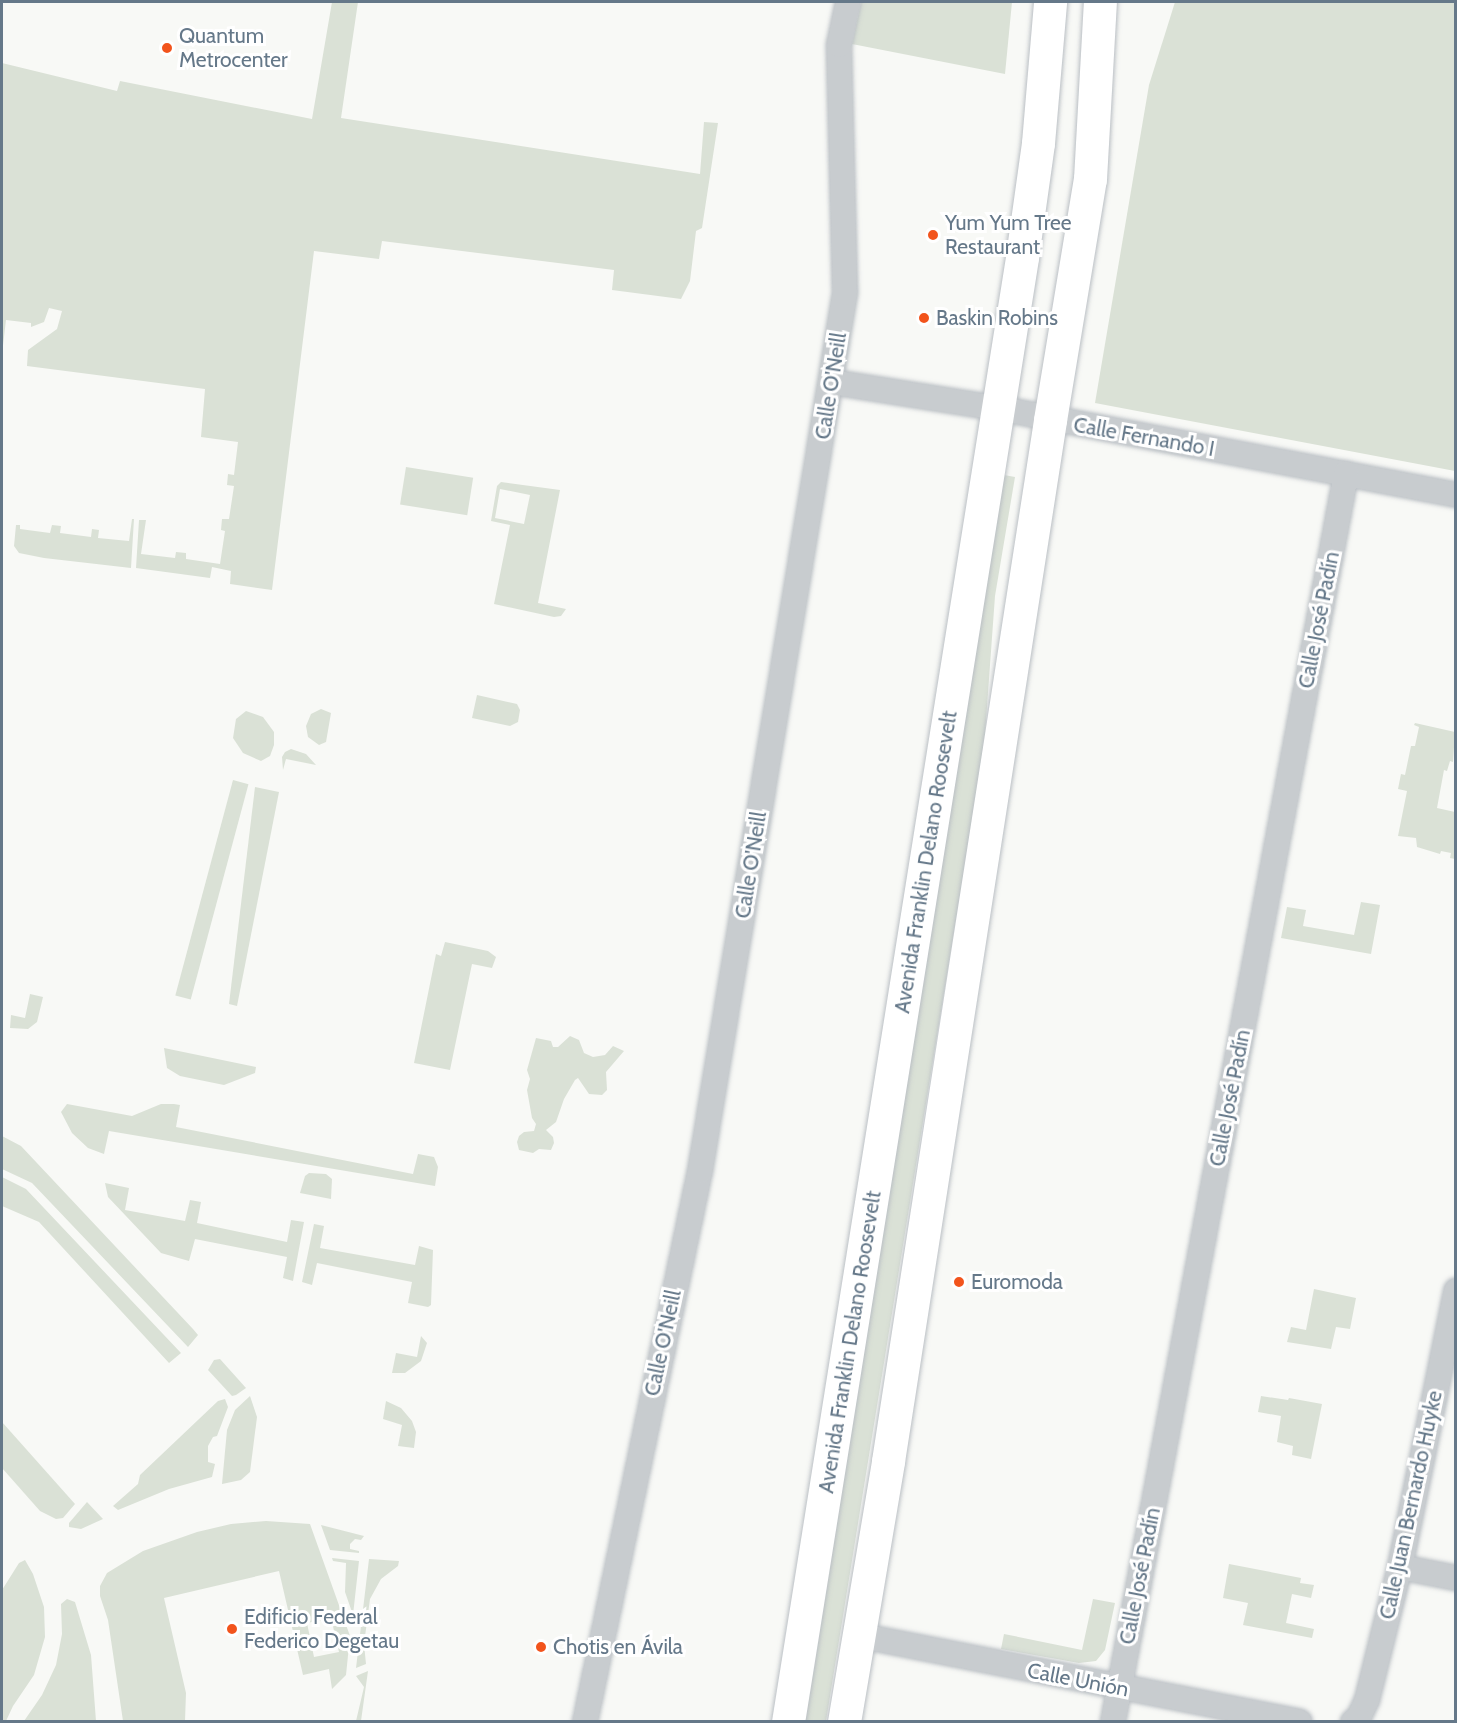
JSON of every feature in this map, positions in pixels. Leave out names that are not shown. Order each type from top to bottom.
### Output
[{"type":"main road","name":"Avenida Franklin Delano Roosevelt","points":[[788,1722],[873,1205],[1038,143],[1050,2]]},
{"type":"main road","points":[[844,1722],[890,1449],[1050,420],[1090,179],[1100,2]]},
{"type":"street","name":"Calle O'Neill","points":[[585,1722],[700,1171],[832,382],[845,293],[838,45],[848,2]]},
{"type":"street","name":"Calle Fernando I","points":[[832,382],[997,408],[1050,420],[1455,495]]},
{"type":"street","name":"Calle José Padín","points":[[1113,1722],[1346,474]]},
{"type":"street","name":"Calle Juan Bernardo Huyke","points":[[1359,1720],[1367,1700],[1400,1567],[1455,1291]]},
{"type":"street","points":[[1400,1567],[1455,1578]]},
{"type":"street","name":"Calle Unión","points":[[857,1635],[1268,1719],[1300,1722]]},
{"type":"shaded area","points":[[332,2],[358,2],[341,118],[700,174],[704,122],[718,123],[702,228],[696,231],[690,281],[681,299],[612,290],[614,270],[382,241],[379,259],[314,251],[272,590],[230,584],[231,571],[212,567],[210,578],[136,568],[139,520],[146,520],[141,554],[175,558],[176,552],[186,553],[186,559],[220,564],[225,531],[221,530],[222,519],[229,519],[234,486],[227,485],[228,474],[234,475],[238,442],[201,437],[205,389],[27,366],[28,350],[57,329],[62,311],[49,308],[44,322],[31,327],[31,323],[6,320],[2,354],[2,63],[117,91],[120,81],[312,119]]},
{"type":"shaded area","points":[[861,2],[1012,2],[1005,74],[852,44]]},
{"type":"shaded area","points":[[1175,2],[1455,2],[1455,471],[1095,403],[1149,85]]},
{"type":"shaded area","points":[[406,467],[473,478],[467,515],[400,505]]},
{"type":"shaded area","points":[[1004,475],[1015,477],[995,596],[984,748],[826,1721],[802,1722]]},
{"type":"shaded area","points":[[501,482],[560,490],[538,603],[566,609],[561,616],[554,617],[494,604],[510,525],[491,521],[497,486]],"holes":[[[500,489],[530,495],[524,524],[495,518]]]},
{"type":"shaded area","points":[[132,519],[134,519],[131,568],[44,558],[19,553],[14,546],[16,525],[20,525],[20,529],[50,533],[52,525],[61,526],[60,533],[91,537],[92,529],[99,530],[98,538],[129,541]]},
{"type":"shaded area","points":[[477,695],[517,704],[520,710],[518,722],[510,726],[472,718]]},
{"type":"shaded area","points":[[321,709],[331,713],[326,742],[319,745],[308,737],[306,726],[311,714]]},
{"type":"shaded area","points":[[246,711],[263,717],[274,732],[274,745],[270,756],[261,761],[243,753],[233,738],[236,719]]},
{"type":"shaded area","points":[[1415,723],[1455,732],[1453,762],[1450,761],[1447,771],[1444,770],[1437,808],[1455,812],[1455,859],[1450,858],[1451,853],[1441,851],[1440,854],[1417,847],[1416,838],[1398,836],[1407,791],[1398,789],[1401,774],[1405,775],[1411,746],[1415,746],[1419,727],[1414,725]]},
{"type":"shaded area","points":[[291,749],[306,754],[316,765],[286,759],[283,770],[282,757]]},
{"type":"shaded area","points":[[233,780],[248,784],[191,1000],[175,995]]},
{"type":"shaded area","points":[[255,787],[279,792],[237,1006],[229,1004]]},
{"type":"shaded area","points":[[1361,902],[1380,905],[1371,954],[1281,938],[1287,907],[1306,910],[1303,926],[1354,935]]},
{"type":"shaded area","points":[[445,942],[488,951],[496,957],[492,968],[472,964],[450,1070],[414,1063],[436,954],[441,956]]},
{"type":"shaded area","points":[[30,994],[43,997],[37,1022],[28,1029],[10,1028],[11,1015],[25,1018]]},
{"type":"shaded area","points":[[570,1036],[579,1040],[584,1053],[593,1057],[605,1055],[613,1046],[624,1051],[606,1072],[607,1090],[602,1095],[589,1094],[578,1078],[575,1080],[564,1099],[556,1122],[546,1130],[553,1137],[554,1143],[551,1150],[539,1149],[533,1153],[519,1150],[517,1142],[519,1136],[524,1132],[534,1131],[536,1124],[532,1118],[527,1090],[530,1079],[527,1070],[536,1038],[551,1041],[553,1047],[558,1047]]},
{"type":"shaded area","points":[[164,1048],[256,1067],[255,1073],[224,1085],[180,1076],[167,1068]]},
{"type":"shaded area","points":[[67,1104],[132,1116],[161,1104],[180,1105],[176,1127],[413,1174],[418,1154],[434,1157],[438,1167],[435,1186],[109,1131],[104,1154],[88,1148],[72,1133],[61,1112]]},
{"type":"shaded area","points":[[2,1136],[21,1146],[193,1329],[198,1335],[188,1347],[32,1183],[2,1169]]},
{"type":"shaded area","points":[[309,1173],[326,1174],[332,1179],[331,1199],[300,1193],[305,1176]]},
{"type":"shaded area","points":[[2,1177],[26,1189],[181,1353],[169,1363],[39,1222],[2,1206]]},
{"type":"shaded area","points":[[105,1183],[129,1188],[125,1210],[185,1221],[190,1200],[201,1202],[197,1223],[287,1242],[291,1220],[304,1222],[293,1281],[283,1278],[287,1257],[195,1239],[189,1261],[161,1253],[108,1197]]},
{"type":"shaded area","points":[[314,1224],[324,1226],[320,1248],[415,1265],[419,1246],[433,1250],[431,1305],[428,1307],[408,1303],[412,1282],[317,1263],[312,1285],[302,1282]]},
{"type":"shaded area","points":[[1314,1289],[1356,1298],[1350,1329],[1336,1327],[1331,1349],[1287,1342],[1291,1327],[1306,1330]]},
{"type":"shaded area","points":[[421,1336],[427,1343],[421,1361],[405,1373],[392,1373],[396,1353],[417,1357]]},
{"type":"shaded area","points":[[220,1359],[246,1388],[236,1395],[232,1396],[208,1370],[214,1360]]},
{"type":"shaded area","points":[[250,1396],[257,1417],[250,1472],[241,1480],[222,1484],[227,1430],[235,1410]]},
{"type":"shaded area","points":[[1261,1396],[1322,1404],[1311,1459],[1292,1455],[1293,1446],[1277,1442],[1281,1416],[1258,1412]]},
{"type":"shaded area","points":[[225,1399],[228,1407],[217,1436],[213,1437],[208,1446],[208,1462],[215,1464],[212,1477],[169,1489],[118,1510],[113,1506],[138,1484],[140,1475],[218,1401]]},
{"type":"shaded area","points":[[386,1401],[401,1408],[412,1421],[416,1432],[414,1448],[398,1446],[402,1425],[383,1419]]},
{"type":"shaded area","points":[[2,1422],[75,1504],[63,1518],[56,1519],[40,1511],[2,1468]]},
{"type":"shaded area","points":[[87,1502],[103,1519],[81,1529],[69,1527],[69,1523]]},
{"type":"shaded area","points":[[266,1521],[310,1524],[350,1636],[346,1675],[332,1689],[329,1669],[303,1675],[279,1571],[164,1598],[186,1693],[185,1721],[123,1721],[108,1620],[100,1596],[100,1586],[107,1573],[143,1551],[197,1532],[231,1524]],"holes":[[[331,1618],[339,1652],[314,1657],[307,1623]]]},
{"type":"shaded area","points":[[321,1525],[364,1536],[361,1540],[355,1539],[350,1544],[350,1549],[359,1551],[359,1553],[330,1550]]},
{"type":"shaded area","points":[[332,1558],[359,1561],[353,1615],[345,1592],[346,1563],[333,1561]]},
{"type":"shaded area","points":[[369,1559],[399,1561],[398,1566],[381,1579],[370,1599],[364,1644],[366,1664],[356,1668]]},
{"type":"shaded area","points":[[25,1560],[33,1574],[44,1607],[45,1637],[34,1675],[13,1706],[6,1721],[2,1721],[2,1590],[19,1563]]},
{"type":"shaded area","points":[[1229,1564],[1301,1578],[1300,1583],[1314,1585],[1311,1598],[1292,1594],[1286,1623],[1314,1629],[1312,1638],[1243,1625],[1248,1603],[1223,1598]]},
{"type":"shaded area","points":[[67,1599],[75,1602],[91,1655],[96,1721],[24,1721],[42,1695],[56,1665],[62,1634],[61,1604]]},
{"type":"shaded area","points":[[1093,1599],[1115,1603],[1105,1650],[1096,1661],[1079,1663],[1001,1649],[1004,1634],[1082,1650]]},
{"type":"shaded area","points":[[368,1671],[361,1721],[356,1721],[364,1687],[356,1676]]},
{"type":"place","name":"Quantum Metrocenter","points":[[167,48]]},
{"type":"place","name":"Yum Yum Tree Restaurant","points":[[933,235]]},
{"type":"place","name":"Baskin Robins","points":[[924,318]]},
{"type":"place","name":"Euromoda","points":[[959,1282]]},
{"type":"place","name":"Edificio Federal Federico Degetau","points":[[232,1629]]},
{"type":"place","name":"Chotis en Ávila","points":[[541,1647]]}]
